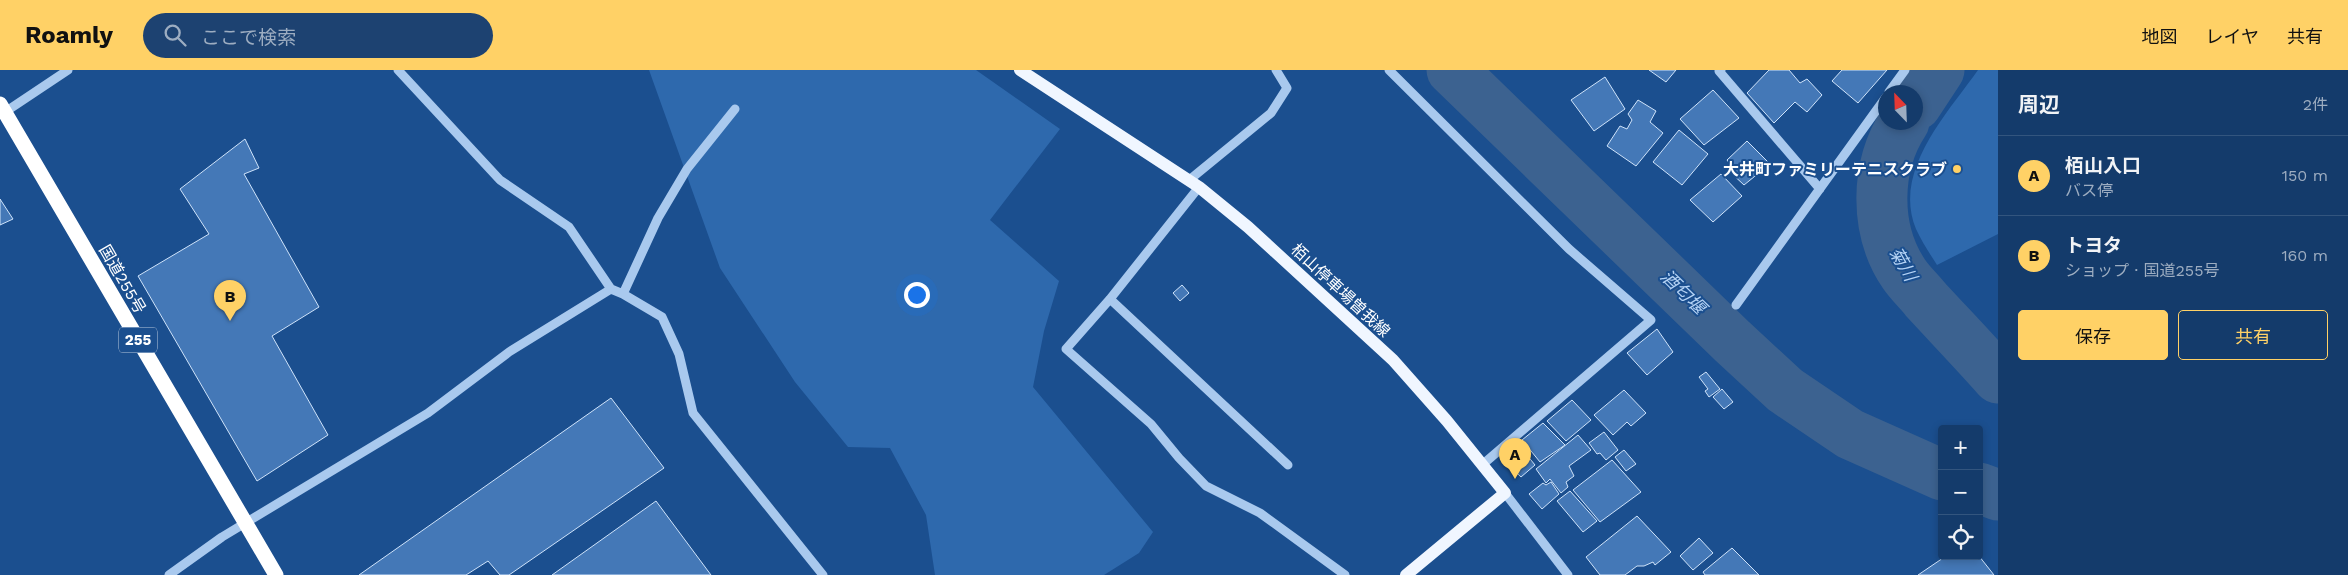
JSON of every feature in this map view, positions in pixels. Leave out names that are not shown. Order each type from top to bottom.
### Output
[{"type":"highway","name":"国道255号","points":[[2,111],[276,575]]},
{"type":"main road","name":"栢山停車場曽我線","points":[[1020,70],[1194,184],[1284,260],[1393,360],[1505,493]]},
{"type":"main road","points":[[1406,575],[1505,493]]},
{"type":"street","points":[[2,111],[68,70]]},
{"type":"street","points":[[398,70],[500,180],[569,227],[610,289],[623,294],[662,317],[679,354],[693,413],[823,575]]},
{"type":"street","points":[[1276,70],[1287,88],[1271,114],[1194,184],[1110,299],[1066,349],[1151,424],[1178,458],[1206,486],[1260,513],[1345,575]]},
{"type":"street","points":[[1389,70],[1569,249],[1651,320],[1482,465]]},
{"type":"street","points":[[1721,70],[1719,71],[1820,188]]},
{"type":"street","points":[[1894,85],[1905,70]]},
{"type":"street","points":[[1736,305],[1878,108]]},
{"type":"street","points":[[623,294],[658,218],[687,169],[735,109]]},
{"type":"street","points":[[169,575],[245,522],[428,413],[509,352],[610,289]]},
{"type":"street","points":[[1110,299],[1288,465]]},
{"type":"street","points":[[1505,493],[1568,575]]},
{"type":"shaded area","points":[[649,70],[976,70],[1060,129],[990,220],[1059,281],[1044,331],[1033,387],[1153,532],[1139,553],[1104,575],[935,575],[926,515],[890,448],[848,447],[795,382],[720,268]]},
{"type":"shaded area","name":"大井町ファミリーテニスクラブ","points":[[1978,70],[1998,70],[1998,234],[1937,265],[1916,229],[1911,207],[1911,186],[1926,144],[1938,124]]},
{"type":"building","points":[[1649,70],[1676,70],[1666,82]]},
{"type":"building","points":[[1769,70],[1789,70],[1800,83],[1807,79],[1822,95],[1807,112],[1795,102],[1774,123],[1747,93]]},
{"type":"building","points":[[1842,70],[1887,70],[1858,103],[1832,81]]},
{"type":"building","points":[[1605,77],[1625,109],[1594,131],[1571,100]]},
{"type":"building","points":[[1713,90],[1739,118],[1704,145],[1680,119]]},
{"type":"building","points":[[1638,100],[1656,111],[1650,122],[1663,133],[1636,166],[1607,146],[1620,126],[1627,129],[1632,120],[1628,114]]},
{"type":"building","points":[[1679,130],[1708,154],[1682,185],[1653,162]]},
{"type":"building","points":[[245,139],[259,168],[244,174],[319,307],[272,336],[328,435],[257,481],[138,276],[209,234],[180,189]]},
{"type":"building","points":[[1747,141],[1770,164],[1744,185],[1729,171],[1733,168],[1727,160]]},
{"type":"building","points":[[1721,174],[1742,196],[1713,222],[1690,200]]},
{"type":"building","points":[[0,199],[13,219],[0,225]]},
{"type":"building","points":[[1182,285],[1189,293],[1180,301],[1173,293]]},
{"type":"building","points":[[1657,329],[1673,352],[1647,375],[1627,353]]},
{"type":"building","points":[[1706,372],[1720,389],[1709,397],[1705,391],[1708,389],[1699,377]]},
{"type":"building","points":[[1722,389],[1733,402],[1724,409],[1713,397]]},
{"type":"building","points":[[1624,390],[1646,413],[1631,426],[1627,422],[1613,435],[1594,415]]},
{"type":"building","points":[[611,398],[664,468],[509,575],[500,575],[488,561],[466,575],[359,575]]},
{"type":"building","points":[[1572,400],[1591,420],[1566,441],[1547,421]]},
{"type":"building","points":[[1543,423],[1565,445],[1540,462],[1522,440]]},
{"type":"building","points":[[1604,432],[1618,450],[1606,460],[1600,453],[1597,454],[1589,443]]},
{"type":"building","points":[[1578,435],[1591,450],[1569,466],[1574,476],[1566,482],[1568,487],[1561,493],[1550,479],[1546,483],[1536,469]]},
{"type":"building","points":[[1518,444],[1535,465],[1521,477],[1501,458]]},
{"type":"building","points":[[1624,450],[1636,464],[1626,471],[1615,457]]},
{"type":"building","points":[[1612,460],[1641,492],[1600,522],[1573,490]]},
{"type":"building","points":[[1551,482],[1559,494],[1542,509],[1529,494],[1543,483],[1546,485]]},
{"type":"building","points":[[1570,491],[1597,521],[1583,532],[1557,501]]},
{"type":"building","points":[[656,501],[711,575],[552,575]]},
{"type":"building","points":[[1637,516],[1671,552],[1655,565],[1653,562],[1644,566],[1637,566],[1625,575],[1600,575],[1586,557]]},
{"type":"building","points":[[1699,538],[1713,553],[1693,570],[1680,556]]},
{"type":"building","points":[[1732,548],[1759,575],[1705,575],[1703,572]]},
{"type":"building","points":[[1940,560],[1982,560],[1994,575],[1918,575]]},
{"type":"waterway","name":"酒匂堰","points":[[1452,70],[1785,390],[1850,434],[1938,473]]},
{"type":"waterway","name":"菊川","points":[[1923,94],[1939,70]]},
{"type":"waterway","name":"菊川","points":[[1899,130],[1894,139],[1888,158],[1883,178],[1882,198],[1887,238],[1894,257],[1906,277],[1998,378]]},
{"type":"waterway","name":"酒匂堰","points":[[1983,489],[1998,495]]},
{"type":"place","name":"大井町ファミリーテニスクラブ","points":[[1957,169]]},
{"type":"place","name":"トヨタ","points":[[230,321]]},
{"type":"place","name":"栢山入口","points":[[1515,479]]}]
